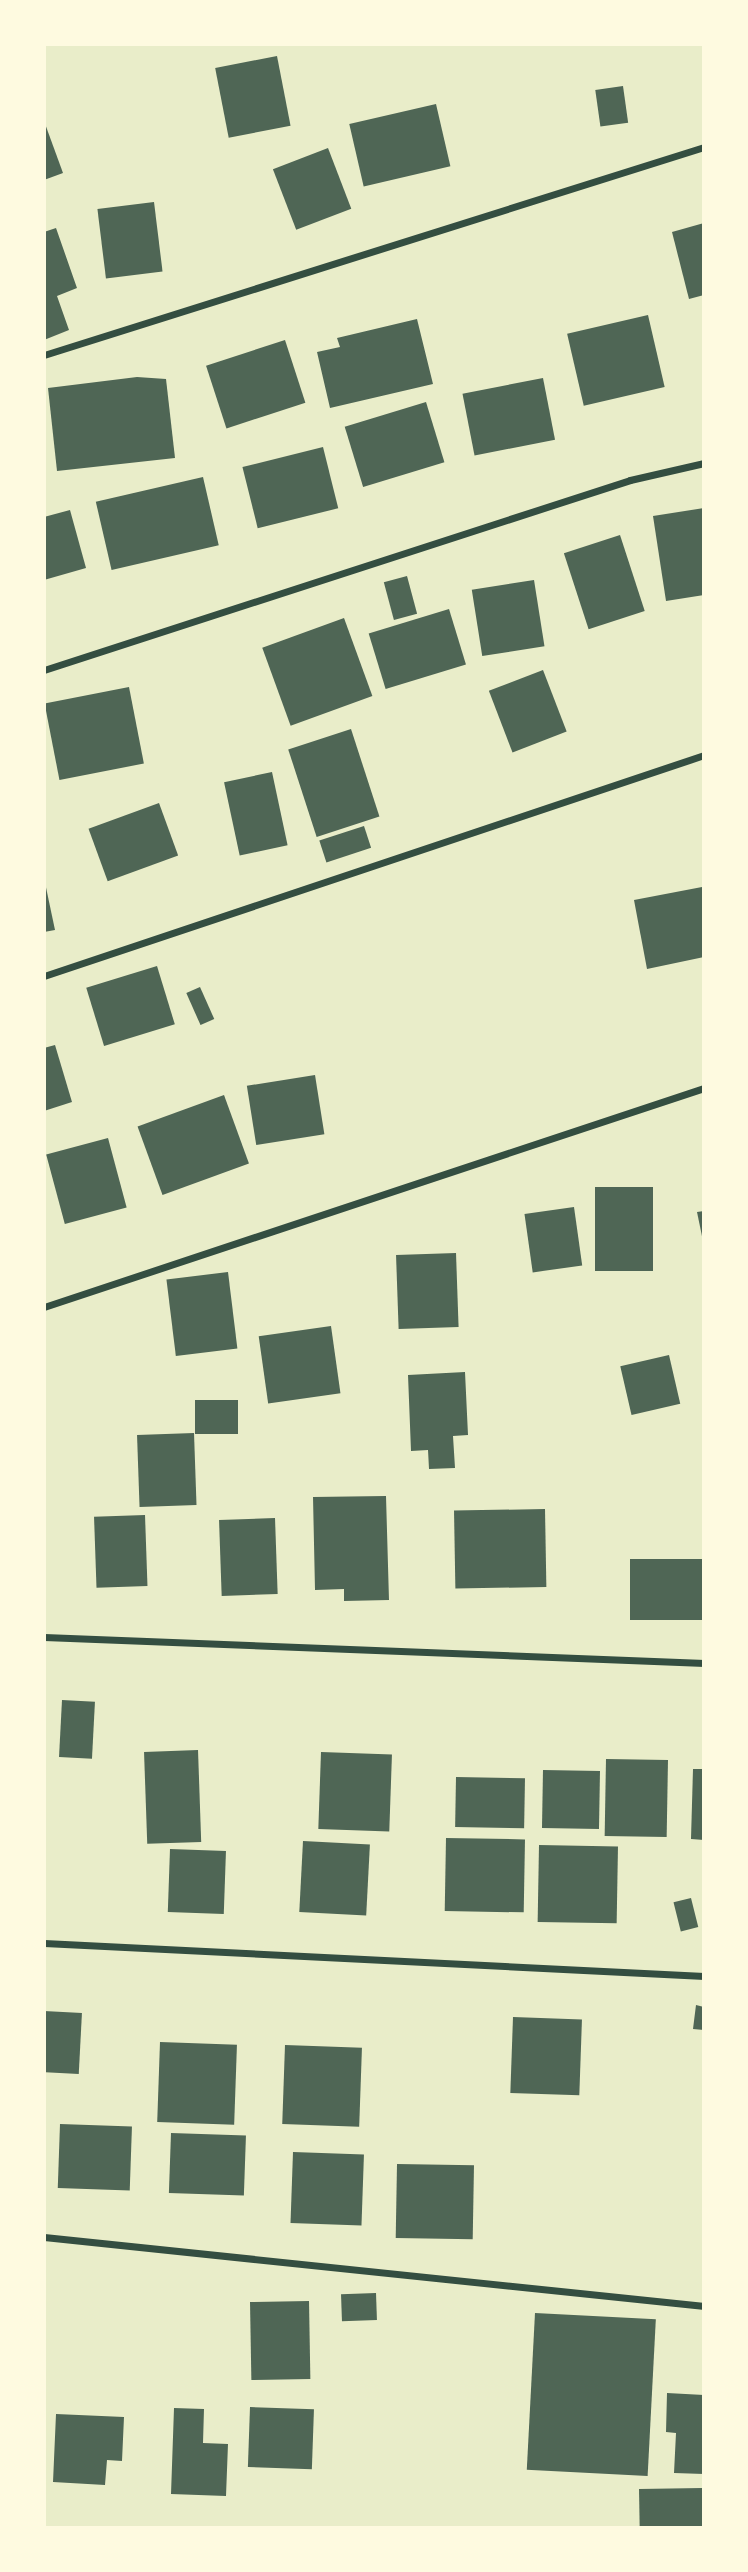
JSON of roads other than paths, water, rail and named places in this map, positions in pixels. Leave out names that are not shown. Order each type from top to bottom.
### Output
[{"type":"street","points":[[44,355],[704,147]]},
{"type":"street","points":[[44,670],[617,484],[704,463]]},
{"type":"street","points":[[44,976],[704,755]]},
{"type":"street","points":[[44,1307],[704,1088]]},
{"type":"street","points":[[44,1637],[704,1663]]},
{"type":"street","points":[[44,1943],[704,1976]]},
{"type":"street","points":[[44,2237],[704,2306]]}]
